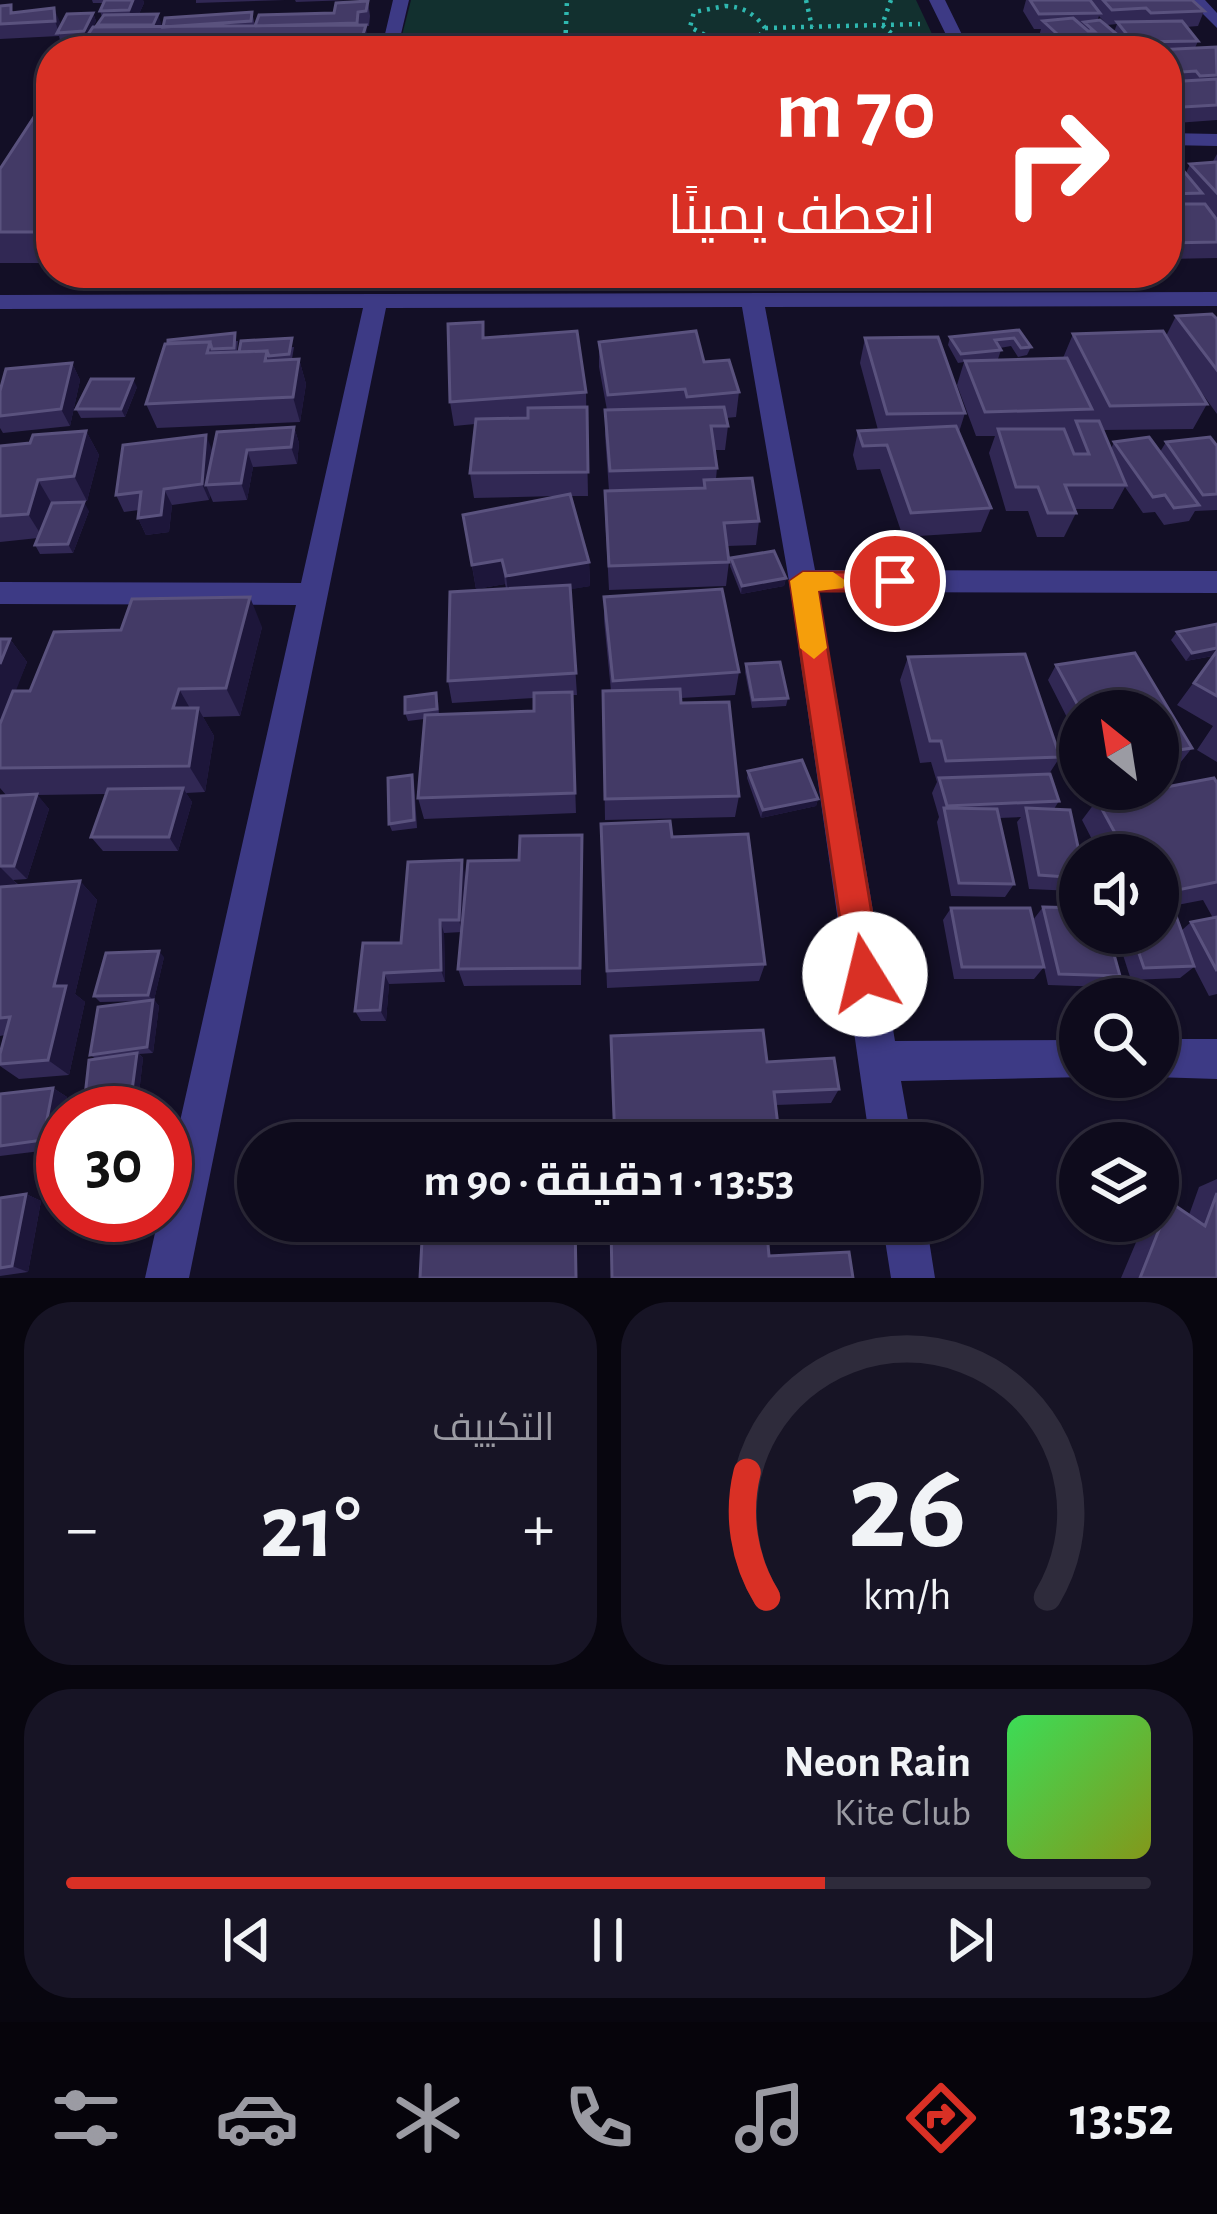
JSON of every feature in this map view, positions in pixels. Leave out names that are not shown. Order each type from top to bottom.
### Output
[{"type":"street","points":[[392,36],[401,0]]},
{"type":"street","points":[[937,0],[955,36]]},
{"type":"street","points":[[1197,0],[1217,23]]},
{"type":"street","points":[[1182,139],[1217,140]]},
{"type":"street","points":[[66,302],[75,288]]},
{"type":"street","points":[[326,301],[329,288]]},
{"type":"street","points":[[1082,288],[1088,300]]},
{"type":"street","points":[[0,302],[1217,299]]},
{"type":"street","points":[[752,300],[803,581],[888,1122]]},
{"type":"street","points":[[167,1278],[376,301]]},
{"type":"street","points":[[803,581],[1217,582]]},
{"type":"street","points":[[0,593],[314,594]]},
{"type":"street","points":[[1179,1059],[1217,1059]]},
{"type":"street","points":[[878,1061],[1059,1060]]},
{"type":"street","points":[[907,1242],[913,1278]]},
{"type":"path","points":[[566,36],[567,0]]},
{"type":"path","points":[[806,0],[812,27]]},
{"type":"path","points":[[882,25],[891,0]]},
{"type":"path","points":[[699,36],[690,27],[694,12],[721,2],[747,8],[765,28],[949,24]]},
{"type":"path","points":[[882,25],[894,36]]},
{"type":"path","points":[[760,36],[765,28]]},
{"type":"green space","points":[[411,0],[916,0],[933,36],[402,36]]},
{"type":"building","points":[[105,0],[133,0],[129,10],[100,11]]},
{"type":"building","points":[[1030,0],[1090,0],[1100,13],[1039,14]]},
{"type":"building","points":[[1103,0],[1192,0],[1204,11],[1112,10]]},
{"type":"building","points":[[368,1],[366,11],[358,12],[357,23],[255,26],[259,15],[334,13],[336,3]]},
{"type":"building","points":[[11,5],[11,13],[54,8],[55,21],[0,24],[0,6]]},
{"type":"building","points":[[252,12],[251,21],[163,27],[165,18]]},
{"type":"building","points":[[93,13],[84,31],[57,33],[67,14]]},
{"type":"building","points":[[158,14],[153,25],[97,25],[104,15]]},
{"type":"building","points":[[1073,18],[1094,31],[1084,22],[1100,20],[1119,36],[1059,36],[1043,21]]},
{"type":"building","points":[[1182,21],[1198,41],[1182,41],[1182,36],[1128,36],[1117,22]]},
{"type":"building","points":[[366,25],[363,36],[87,36],[93,27]]},
{"type":"building","points":[[1216,47],[1217,75],[1182,72],[1182,49]]},
{"type":"building","points":[[1217,79],[1217,105],[1183,107],[1182,81]]},
{"type":"building","points":[[36,114],[36,232],[0,232],[0,169]]},
{"type":"building","points":[[1217,162],[1217,193],[1190,164]]},
{"type":"building","points":[[1182,169],[1202,193],[1182,194]]},
{"type":"building","points":[[1182,204],[1205,204],[1217,220],[1217,242],[1182,243]]},
{"type":"building","points":[[1212,314],[1217,319],[1217,370],[1176,316]]},
{"type":"building","points":[[483,322],[483,338],[577,331],[586,392],[450,402],[448,324]]},
{"type":"building","points":[[1019,330],[1031,347],[1021,348],[1014,338],[995,340],[1001,350],[961,354],[950,337]]},
{"type":"building","points":[[696,331],[704,362],[729,360],[739,392],[687,397],[685,389],[608,395],[599,342]]},
{"type":"building","points":[[1163,331],[1207,404],[1110,406],[1073,334]]},
{"type":"building","points":[[235,333],[234,348],[212,349],[210,342],[168,343],[168,340]]},
{"type":"building","points":[[938,337],[965,413],[887,414],[865,338]]},
{"type":"building","points":[[292,338],[289,354],[239,352],[241,341]]},
{"type":"building","points":[[210,342],[207,353],[267,351],[265,361],[299,359],[293,397],[146,404],[165,344]]},
{"type":"building","points":[[1067,358],[1092,409],[985,412],[965,361]]},
{"type":"building","points":[[72,363],[61,409],[0,416],[6,369]]},
{"type":"building","points":[[91,379],[133,379],[121,409],[76,409]]},
{"type":"building","points":[[587,407],[588,472],[470,473],[476,419],[528,418],[528,408]]},
{"type":"building","points":[[724,407],[728,426],[711,426],[717,468],[610,471],[605,410]]},
{"type":"building","points":[[1076,421],[1099,421],[1126,485],[1065,485],[1076,513],[1048,513],[1038,487],[1016,487],[998,429],[1064,429],[1074,454],[1089,454]]},
{"type":"building","points":[[956,426],[991,508],[911,513],[887,445],[863,446],[858,431]]},
{"type":"building","points":[[294,427],[291,447],[247,450],[241,483],[206,485],[217,432]]},
{"type":"building","points":[[86,431],[74,476],[38,480],[28,514],[0,516],[0,446],[30,443],[33,435]]},
{"type":"building","points":[[206,435],[202,484],[164,489],[161,515],[138,518],[141,492],[116,495],[123,445]]},
{"type":"building","points":[[1149,437],[1199,505],[1174,508],[1165,495],[1153,497],[1114,442]]},
{"type":"building","points":[[1210,437],[1217,446],[1217,494],[1203,495],[1166,442]]},
{"type":"building","points":[[752,478],[759,521],[724,523],[729,562],[609,566],[605,491],[705,488],[704,480]]},
{"type":"building","points":[[570,494],[589,562],[506,576],[502,560],[472,565],[463,515]]},
{"type":"building","points":[[84,502],[68,544],[35,545],[52,503]]},
{"type":"building","points":[[774,551],[786,578],[742,586],[731,558]]},
{"type":"building","points":[[570,585],[576,673],[448,681],[450,592]]},
{"type":"building","points":[[722,589],[739,672],[613,681],[604,597]]},
{"type":"building","points":[[250,597],[226,688],[179,689],[173,708],[198,708],[189,766],[0,768],[0,724],[13,691],[30,691],[54,632],[121,630],[132,599]]},
{"type":"building","points":[[1217,624],[1217,648],[1192,653],[1177,632]]},
{"type":"building","points":[[0,639],[10,639],[0,664]]},
{"type":"building","points":[[1217,651],[1217,696],[1194,683]]},
{"type":"building","points":[[1135,653],[1157,690],[1070,690],[1056,665]]},
{"type":"building","points":[[1025,654],[1059,757],[946,761],[941,741],[930,741],[908,657]]},
{"type":"building","points":[[780,662],[788,698],[753,700],[746,664]]},
{"type":"building","points":[[680,689],[681,703],[729,702],[739,796],[605,799],[603,691]]},
{"type":"building","points":[[572,692],[575,793],[418,798],[425,715],[534,711],[534,693]]},
{"type":"building","points":[[436,693],[437,709],[405,713],[405,697]]},
{"type":"building","points":[[1179,726],[1192,748],[1179,750]]},
{"type":"building","points":[[802,760],[818,799],[763,810],[748,771]]},
{"type":"building","points":[[1050,774],[1059,801],[947,806],[939,778]]},
{"type":"building","points":[[412,775],[414,820],[389,824],[388,778]]},
{"type":"building","points":[[1214,778],[1217,783],[1217,882],[1179,890],[1179,834],[1116,834],[1102,810],[1179,810],[1179,785]]},
{"type":"building","points":[[183,788],[169,837],[91,837],[108,789]]},
{"type":"building","points":[[37,794],[14,866],[0,866],[0,796]]},
{"type":"building","points":[[944,808],[997,809],[1014,884],[959,883]]},
{"type":"building","points":[[1026,808],[1070,810],[1075,834],[1059,834],[1059,876],[1039,875]]},
{"type":"building","points":[[670,821],[672,837],[748,834],[765,964],[607,971],[601,824]]},
{"type":"building","points":[[582,835],[580,968],[458,969],[468,861],[519,860],[520,836]]},
{"type":"building","points":[[462,860],[459,920],[440,920],[441,970],[384,973],[380,1010],[355,1011],[363,943],[401,943],[408,862]]},
{"type":"building","points":[[80,881],[54,986],[66,986],[48,1060],[0,1064],[10,1017],[0,1018],[0,887]]},
{"type":"building","points":[[1043,907],[1059,907],[1059,954],[1114,954],[1120,976],[1059,974]]},
{"type":"building","points":[[951,908],[1030,908],[1044,967],[962,967]]},
{"type":"building","points":[[1217,917],[1217,971],[1191,922]]},
{"type":"building","points":[[1179,924],[1194,966],[1144,968],[1139,954],[1179,954]]},
{"type":"building","points":[[159,951],[148,995],[94,996],[106,953]]},
{"type":"building","points":[[153,1000],[147,1047],[90,1055],[98,1007]]},
{"type":"building","points":[[763,1030],[767,1062],[834,1058],[839,1089],[774,1092],[778,1122],[614,1122],[611,1036]]},
{"type":"building","points":[[137,1053],[133,1086],[86,1086],[89,1060]]},
{"type":"building","points":[[36,1090],[36,1141],[0,1146],[0,1094]]},
{"type":"building","points":[[1217,1193],[1217,1278],[1140,1278],[1154,1242],[1179,1242],[1179,1208],[1205,1226]]},
{"type":"building","points":[[26,1194],[12,1266],[0,1268],[0,1198]]},
{"type":"building","points":[[422,1242],[575,1242],[576,1278],[420,1278]]},
{"type":"building","points":[[611,1242],[768,1242],[769,1256],[849,1252],[853,1278],[612,1278]]},
{"type":"slow traffic","points":[[814,648],[803,581],[833,581]]},
{"type":"route","points":[[865,974],[803,581],[895,581]]}]
